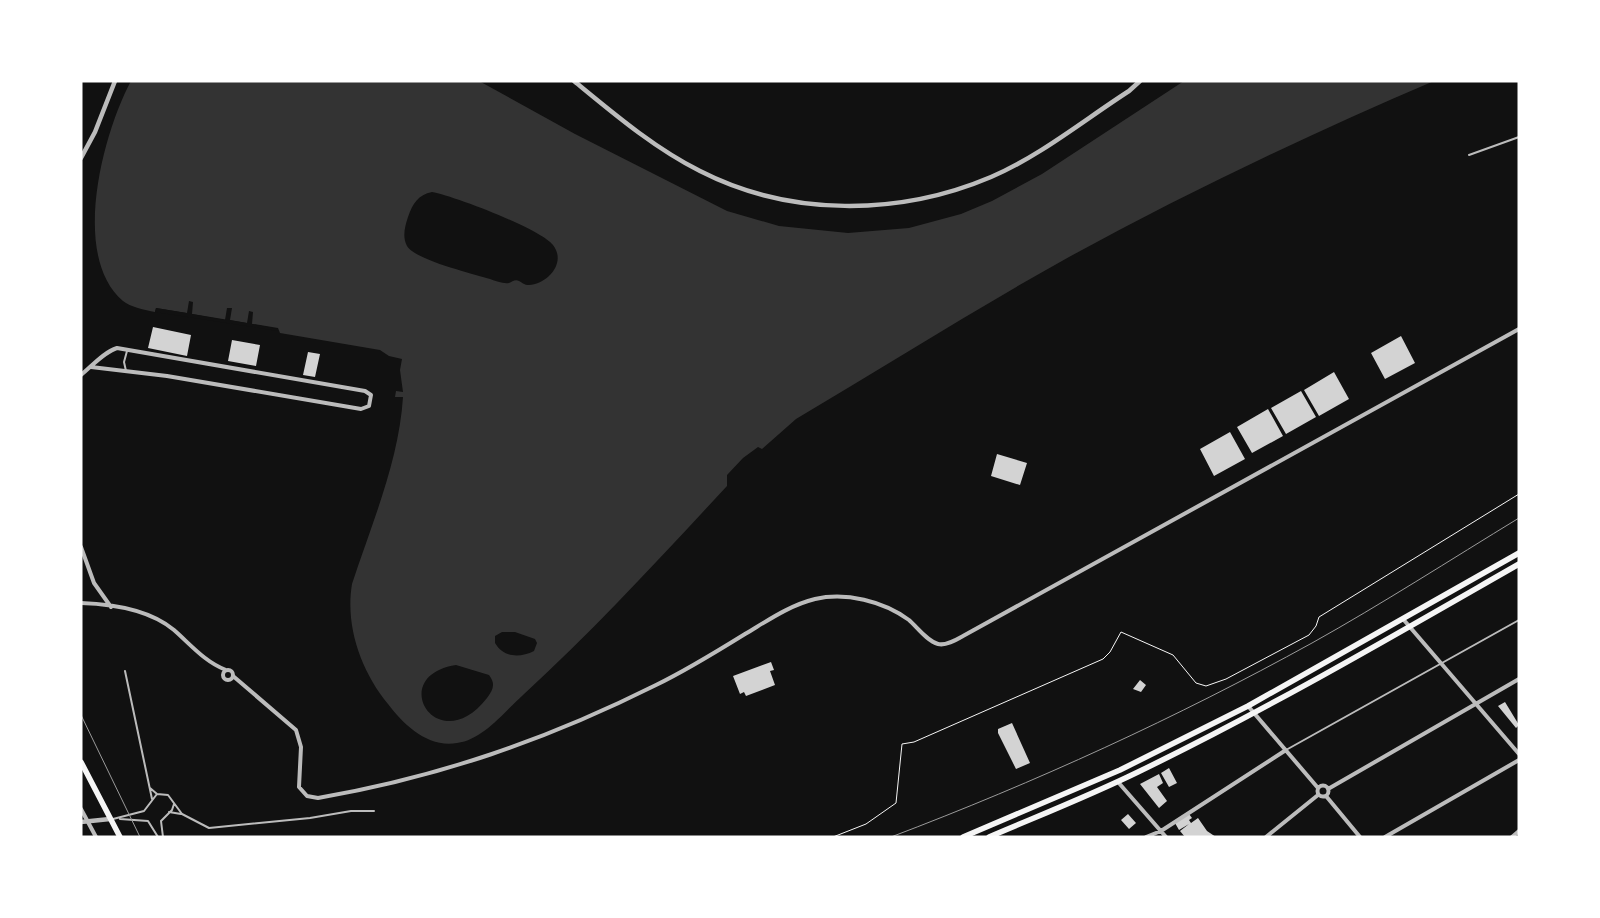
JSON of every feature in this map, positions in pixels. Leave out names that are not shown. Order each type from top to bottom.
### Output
[{"type":"main road","points":[[963,837],[1120,770],[1248,706],[1519,553]]},
{"type":"main road","points":[[989,837],[1118,782],[1254,713],[1519,564]]},
{"type":"main road","points":[[81,762],[120,837]]},
{"type":"street","points":[[81,158],[90,144],[115,81]]},
{"type":"street","points":[[574,81],[651,141],[711,177],[764,195],[800,202],[841,206],[876,205],[912,200],[954,190],[991,177],[1054,140],[1129,91],[1140,81]]},
{"type":"street","points":[[214,665],[231,672],[243,686],[288,720],[296,730],[301,747],[299,787],[308,796],[318,798],[438,772],[520,746],[605,710],[658,684],[779,614],[815,599],[839,597],[874,603],[904,617],[934,642],[945,644],[1519,330]]},
{"type":"street","points":[[81,375],[91,366],[112,350],[127,350],[365,391],[371,395],[371,399],[369,406],[361,409],[91,366]]},
{"type":"street","points":[[81,548],[94,583],[111,606]]},
{"type":"street","points":[[81,603],[111,606],[158,620],[175,631],[214,665],[227,681],[243,686]]},
{"type":"street","points":[[1403,619],[1519,754]]},
{"type":"street","points":[[222,677],[226,670]]},
{"type":"street","points":[[227,681],[233,676]]},
{"type":"street","points":[[1326,796],[1328,789],[1519,679]]},
{"type":"street","points":[[1248,706],[1318,788],[1318,795]]},
{"type":"street","points":[[1146,837],[1161,831],[1286,750]]},
{"type":"street","points":[[1385,837],[1519,760]]},
{"type":"street","points":[[1118,782],[1166,837]]},
{"type":"street","points":[[1318,788],[1324,786],[1328,789]]},
{"type":"street","points":[[1266,837],[1318,795],[1326,796],[1360,837]]},
{"type":"street","points":[[81,809],[84,822],[96,837]]},
{"type":"street","points":[[84,822],[110,819]]},
{"type":"street","points":[[1512,837],[1519,832]]},
{"type":"lane","points":[[1469,155],[1519,137]]},
{"type":"lane","points":[[126,371],[124,359],[127,350]]},
{"type":"lane","points":[[1286,750],[1519,620]]},
{"type":"lane","points":[[125,671],[152,799]]},
{"type":"lane","points":[[150,788],[157,794],[168,796],[182,814]]},
{"type":"lane","points":[[110,819],[144,811],[157,794]]},
{"type":"lane","points":[[163,837],[160,820],[169,812],[174,804]]},
{"type":"lane","points":[[169,812],[182,814],[209,828],[301,820],[351,811],[374,811]]},
{"type":"lane","points":[[120,818],[148,821],[158,837]]},
{"type":"path","points":[[833,837],[866,824],[896,804],[902,744],[914,742],[1103,659],[1110,652],[1121,632],[1173,655],[1196,683],[1210,686],[1226,680],[1309,635],[1316,626],[1319,617],[1519,494]]},
{"type":"shaded area","points":[[131,81],[479,81],[575,134],[727,211],[779,226],[848,233],[909,228],[961,214],[992,201],[1042,174],[1184,81],[1434,81],[1250,164],[1114,233],[1000,296],[796,419],[762,449],[758,447],[743,458],[727,475],[727,486],[602,619],[501,717],[476,737],[467,741],[446,744],[427,738],[409,727],[378,691],[357,647],[351,616],[352,584],[384,492],[396,445],[403,397],[395,397],[396,391],[403,392],[400,370],[402,359],[389,356],[380,350],[280,333],[278,328],[156,308],[155,312],[134,307],[123,301],[107,281],[98,255],[95,225],[102,162],[110,131]],"holes":[[[432,192],[496,214],[545,238],[553,245],[557,252],[558,259],[553,271],[548,277],[536,284],[527,285],[516,280],[504,283],[446,266],[412,251],[407,246],[404,235],[408,217],[417,200],[423,195]],[[502,632],[515,632],[535,639],[537,643],[534,651],[518,656],[503,652],[495,643],[495,636]],[[456,665],[489,675],[493,687],[487,698],[469,715],[452,721],[437,718],[426,709],[422,697],[424,684],[435,672]]]},
{"type":"pier","points":[[189,301],[193,302],[192,314],[225,320],[227,308],[232,308],[230,320],[247,323],[249,311],[253,312],[252,324],[278,329],[278,331],[155,312],[156,308],[187,313]]},
{"type":"building","points":[[153,327],[191,335],[187,356],[148,348]]},
{"type":"building","points":[[1401,336],[1415,363],[1385,379],[1371,353]]},
{"type":"building","points":[[232,340],[260,345],[256,366],[228,361]]},
{"type":"building","points":[[308,352],[320,354],[315,377],[303,375]]},
{"type":"building","points":[[1334,372],[1349,399],[1319,416],[1304,390]]},
{"type":"building","points":[[1301,391],[1316,417],[1286,434],[1271,408]]},
{"type":"building","points":[[1268,409],[1283,436],[1252,453],[1237,427]]},
{"type":"building","points":[[1230,432],[1245,459],[1214,476],[1200,449]]},
{"type":"building","points":[[997,454],[1027,463],[1020,485],[991,476]]},
{"type":"building","points":[[771,662],[774,670],[770,671],[775,685],[746,696],[744,692],[740,694],[733,676]]},
{"type":"building","points":[[1140,680],[1146,685],[1141,692],[1133,689]]},
{"type":"building","points":[[1505,702],[1519,725],[1516,728],[1498,706]]},
{"type":"building","points":[[1012,723],[1030,763],[1016,769],[998,733],[998,729]]},
{"type":"building","points":[[1169,768],[1177,783],[1169,787],[1161,773]]},
{"type":"building","points":[[1159,774],[1163,783],[1157,787],[1167,801],[1159,808],[1140,784]]},
{"type":"building","points":[[1128,814],[1136,823],[1129,829],[1121,820]]},
{"type":"building","points":[[1189,814],[1192,818],[1189,820],[1191,823],[1198,818],[1207,831],[1216,837],[1185,837],[1180,831],[1189,824],[1179,830],[1175,823]]},
{"type":"tram line","points":[[891,837],[999,794],[1105,748],[1261,671],[1338,628],[1519,518]]},
{"type":"tram line","points":[[81,715],[140,837]]}]
